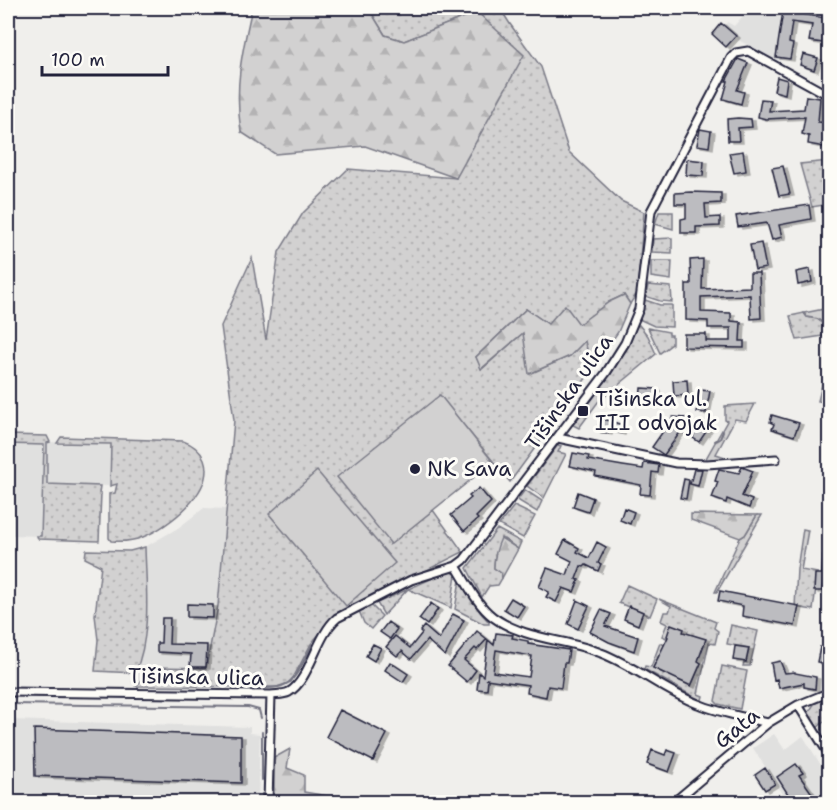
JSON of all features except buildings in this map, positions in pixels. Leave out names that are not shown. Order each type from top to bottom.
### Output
[{"type":"street","name":"Tišinska ulica","points":[[8,692],[271,695],[283,694],[296,687],[329,625],[337,618],[411,580],[456,566],[464,560],[490,529],[606,373],[625,343],[639,309],[651,211],[736,52],[748,51],[830,96]]},
{"type":"street","points":[[558,438],[676,463],[707,464],[776,459]]},
{"type":"street","points":[[456,566],[488,613],[501,622],[544,638],[603,653],[698,704],[768,723]]},
{"type":"street","name":"Gata","points":[[674,802],[768,723],[798,705],[830,692]]},
{"type":"street","points":[[268,802],[271,695]]},
{"type":"street","points":[[798,705],[830,756]]},
{"type":"shaded area","points":[[750,8],[787,8],[778,62],[738,40],[737,36],[724,29],[727,22],[734,26]]},
{"type":"shaded area","points":[[47,442],[111,444],[110,486],[47,484]]},
{"type":"shaded area","points":[[8,444],[44,445],[41,536],[8,535]]},
{"type":"shaded area","points":[[204,508],[226,509],[218,606],[206,669],[154,667],[136,686],[131,682],[140,661],[146,634],[145,547],[178,528]]},
{"type":"shaded area","points":[[8,720],[250,727],[250,733],[260,734],[258,802],[8,802]]},
{"type":"shaded area","points":[[774,734],[785,750],[803,736],[829,778],[829,802],[788,802],[753,748]]},
{"type":"green space","points":[[252,8],[360,8],[371,12],[385,35],[404,41],[477,12],[524,55],[456,178],[365,146],[275,154],[241,132],[239,84],[242,54]]},
{"type":"green space","points":[[360,8],[500,8],[541,67],[569,152],[621,201],[644,212],[637,293],[630,304],[624,295],[609,302],[579,325],[548,324],[526,309],[476,357],[482,369],[524,332],[530,374],[570,356],[585,340],[592,370],[510,482],[439,395],[390,544],[433,510],[463,552],[333,617],[311,644],[291,682],[277,687],[136,686],[154,667],[206,668],[218,606],[234,420],[221,326],[252,258],[266,340],[279,252],[303,213],[348,169],[456,178],[477,12],[404,41],[385,35],[371,12]]},
{"type":"green space","points":[[829,161],[829,204],[812,207],[800,164]]},
{"type":"green space","points":[[659,212],[673,212],[673,229],[655,224]]},
{"type":"green space","points":[[672,238],[672,253],[652,252],[653,239]]},
{"type":"green space","points":[[651,261],[672,261],[671,280],[651,277]]},
{"type":"green space","points":[[648,285],[671,287],[672,302],[646,296]]},
{"type":"green space","points":[[624,295],[630,304],[618,332],[592,370],[585,341],[570,356],[529,374],[523,333],[481,369],[476,357],[526,309],[548,324],[565,305],[579,324],[609,302]]},
{"type":"green space","points":[[645,300],[660,305],[672,305],[672,327],[654,326],[639,319]]},
{"type":"green space","points":[[829,308],[829,328],[818,319],[807,317],[804,313]]},
{"type":"green space","points":[[804,313],[807,317],[817,319],[829,328],[829,335],[797,340],[790,316]]},
{"type":"green space","points":[[639,325],[648,336],[656,354],[598,402],[579,428],[573,425],[608,377]]},
{"type":"green space","points":[[648,328],[669,332],[669,335],[672,335],[672,344],[660,353]]},
{"type":"green space","points":[[825,373],[829,374],[829,403],[818,401]]},
{"type":"green space","name":"NK Sava","points":[[440,395],[493,462],[391,544],[337,477]]},
{"type":"green space","points":[[755,404],[746,421],[735,419],[716,454],[725,457],[723,461],[704,462],[727,421],[725,420],[725,406]]},
{"type":"green space","points":[[8,435],[47,436],[50,442],[47,443],[47,484],[100,486],[99,541],[38,539],[37,536],[41,536],[44,445],[8,444]]},
{"type":"green space","points":[[61,437],[183,441],[195,448],[204,459],[206,471],[203,483],[197,495],[165,525],[139,538],[111,541],[109,538],[109,494],[115,493],[117,484],[110,486],[111,444],[57,443]]},
{"type":"green space","points":[[558,445],[561,446],[558,452],[566,454],[544,498],[527,486]]},
{"type":"green space","points":[[317,471],[395,563],[346,606],[269,514]]},
{"type":"green space","points":[[525,490],[542,501],[537,512],[519,501],[518,499]]},
{"type":"green space","points":[[514,506],[535,516],[523,538],[499,525]]},
{"type":"green space","points":[[691,514],[757,515],[745,535],[740,538],[691,520]]},
{"type":"green space","points":[[757,515],[762,515],[715,592],[740,538],[745,535]]},
{"type":"green space","points":[[497,529],[521,542],[518,549],[504,539],[499,546],[494,568],[501,573],[502,578],[498,585],[489,586],[482,597],[467,568]]},
{"type":"green space","points":[[803,529],[808,530],[801,570],[818,573],[813,610],[795,607],[797,569]]},
{"type":"green space","points":[[501,538],[518,549],[502,578],[501,573],[494,568]]},
{"type":"green space","points":[[145,547],[146,627],[135,673],[95,671],[98,640],[95,615],[101,566],[85,558],[86,550],[130,551]]},
{"type":"green space","points":[[444,573],[456,574],[451,608],[408,589]]},
{"type":"green space","points":[[460,580],[489,624],[484,624],[455,609]]},
{"type":"green space","points":[[627,585],[657,599],[650,616],[619,603]]},
{"type":"green space","points":[[408,589],[384,615],[377,603]]},
{"type":"green space","points":[[659,599],[716,622],[714,628],[718,631],[715,644],[709,643],[698,694],[703,696],[702,700],[644,669],[645,666],[651,667],[660,643],[667,646],[669,639],[662,636],[667,624],[661,621],[664,612],[669,612],[671,606]],"holes":[[[664,646],[678,653],[667,675],[653,668]],[[689,657],[701,663],[691,686],[678,680]]]},
{"type":"green space","points":[[372,606],[382,616],[371,629],[364,623],[359,611]]},
{"type":"green space","points":[[731,625],[758,631],[750,666],[743,666],[749,648],[727,644]]},
{"type":"green space","points":[[722,666],[747,671],[740,709],[718,704],[715,701]]},
{"type":"green space","points":[[829,697],[829,717],[816,729],[807,712],[814,704]]},
{"type":"green space","points":[[290,749],[287,768],[304,775],[304,792],[363,802],[274,802],[274,758]]},
{"type":"waterway","points":[[715,441],[720,439],[723,431]]},
{"type":"waterway","points":[[238,688],[268,688],[286,684],[298,672],[312,645]]},
{"type":"waterway","points":[[8,704],[248,707],[259,710],[261,718]]},
{"type":"waterway","points":[[262,732],[262,780]]},
{"type":"waterway","points":[[262,794],[262,802]]},
{"type":"place","name":"Tišinska ul. III odvojak","points":[[583,411]]},
{"type":"place","name":"NK Sava","points":[[415,469]]}]
